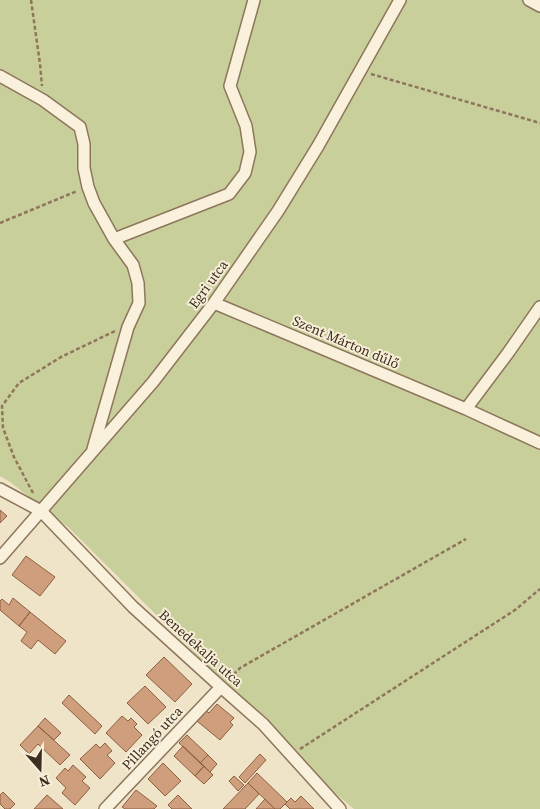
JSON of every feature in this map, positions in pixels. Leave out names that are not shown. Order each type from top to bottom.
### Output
[{"type":"street","points":[[114,239],[228,194],[245,173],[250,152],[246,126],[230,86],[254,0]]},
{"type":"street","name":"Egri utca","points":[[0,558],[153,382],[214,303],[278,211],[318,146],[400,0]]},
{"type":"street","points":[[529,0],[540,6]]},
{"type":"street","points":[[0,76],[43,100],[80,127],[84,144],[84,168],[94,203],[114,239],[133,265],[138,282],[138,303],[128,327],[92,453]]},
{"type":"street","name":"Szent Márton dűlő","points":[[214,303],[466,409],[540,443]]},
{"type":"street","points":[[466,409],[540,307]]},
{"type":"street","name":"Benedekalja utca","points":[[0,489],[41,511],[134,607],[263,724],[340,809]]},
{"type":"street","name":"Pillangó utca","points":[[105,809],[220,687]]},
{"type":"path","points":[[30,0],[40,64],[43,100]]},
{"type":"path","points":[[360,71],[540,122]]},
{"type":"path","points":[[0,223],[88,186]]},
{"type":"path","points":[[41,511],[14,457],[3,428],[2,406],[19,383],[61,357],[114,331],[128,327]]},
{"type":"path","points":[[220,687],[240,668],[466,539]]},
{"type":"path","points":[[291,756],[515,610],[540,589]]},
{"type":"green space","points":[[0,0],[540,0],[540,809],[354,809],[336,794],[68,527],[0,476]]},
{"type":"building","points":[[0,510],[7,516],[0,523]]},
{"type":"building","points":[[26,556],[55,577],[40,596],[12,575]]},
{"type":"building","points":[[13,598],[30,612],[19,626],[0,610],[0,601],[2,599],[9,605]]},
{"type":"building","points":[[30,612],[66,641],[55,654],[38,640],[31,649],[21,641],[27,632],[19,626]]},
{"type":"building","points":[[164,657],[192,684],[175,702],[146,675]]},
{"type":"building","points":[[145,686],[166,707],[148,724],[127,703]]},
{"type":"building","points":[[69,695],[102,726],[95,734],[62,703]]},
{"type":"building","points":[[217,704],[234,718],[230,722],[233,725],[220,740],[197,721],[205,710],[209,713]]},
{"type":"building","points":[[122,716],[128,721],[131,718],[137,724],[134,727],[142,735],[126,752],[106,733]]},
{"type":"building","points":[[45,718],[61,733],[54,740],[38,726]]},
{"type":"building","points":[[38,726],[70,755],[60,765],[38,744],[29,754],[20,745]]},
{"type":"building","points":[[187,735],[208,755],[200,763],[179,743]]},
{"type":"building","points":[[105,743],[112,751],[107,755],[115,763],[100,779],[80,759],[96,744],[100,748]]},
{"type":"building","points":[[183,746],[204,766],[195,776],[174,756]]},
{"type":"building","points":[[260,754],[266,760],[245,783],[239,777]]},
{"type":"building","points":[[208,755],[217,764],[210,772],[200,763]]},
{"type":"building","points":[[163,763],[181,781],[165,796],[148,779]]},
{"type":"building","points":[[73,765],[86,777],[82,781],[90,788],[75,805],[62,793],[66,788],[56,778],[65,768],[68,771]]},
{"type":"building","points":[[204,766],[213,775],[204,784],[195,776]]},
{"type":"building","points":[[257,773],[287,802],[280,809],[275,809],[248,783]]},
{"type":"building","points":[[234,776],[244,785],[238,791],[229,781]]},
{"type":"building","points":[[248,783],[259,794],[245,809],[223,809]]},
{"type":"building","points":[[136,790],[157,806],[154,809],[125,809],[122,807]]},
{"type":"building","points":[[3,792],[15,804],[10,809],[5,809],[0,804],[0,795]]},
{"type":"building","points":[[47,795],[63,809],[34,809]]},
{"type":"building","points":[[178,795],[192,809],[172,809],[168,805]]},
{"type":"building","points":[[301,796],[314,809],[290,809],[285,804],[291,798],[295,802]]},
{"type":"building","points":[[265,799],[275,809],[256,809]]}]
